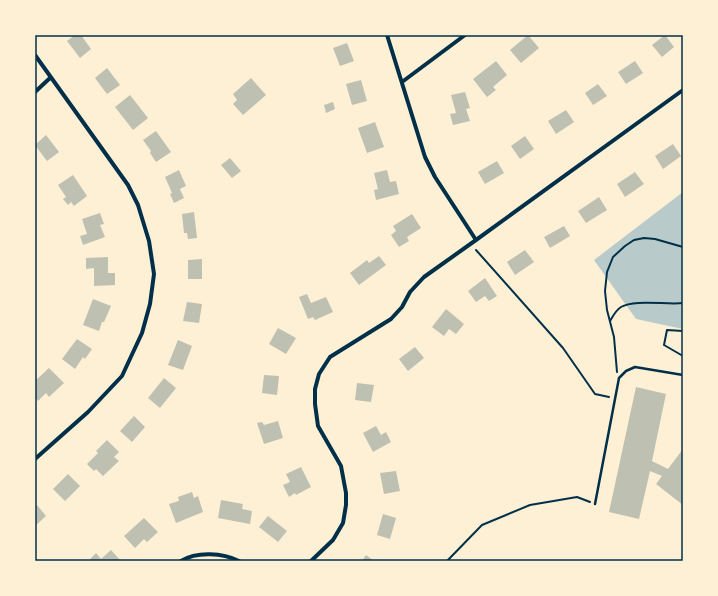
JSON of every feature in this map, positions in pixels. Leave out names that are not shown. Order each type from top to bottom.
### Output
[{"type":"street","points":[[387,35],[425,157],[435,177],[476,240]]},
{"type":"street","points":[[402,82],[465,35]]},
{"type":"street","points":[[35,55],[128,185],[138,205],[149,241],[154,274],[150,304],[142,333],[122,376],[88,412],[35,459]]},
{"type":"street","points":[[35,92],[50,78]]},
{"type":"street","points":[[311,561],[333,540],[343,523],[346,505],[346,493],[341,466],[318,426],[315,404],[315,389],[319,374],[330,357],[392,319],[402,307],[410,292],[424,277],[683,90]]},
{"type":"street","points":[[181,561],[203,554],[231,557],[239,561]]},
{"type":"lane","points":[[595,504],[618,378],[626,371],[635,367],[683,376]]},
{"type":"path","points":[[618,378],[614,337],[607,310],[605,291],[607,272],[613,257],[634,240],[644,238],[655,239],[683,247]]},
{"type":"path","points":[[471,244],[563,348],[595,394],[615,398]]},
{"type":"path","points":[[610,321],[617,310],[622,306],[632,303],[683,303]]},
{"type":"path","points":[[683,331],[667,330],[664,345],[683,356]]},
{"type":"path","points":[[447,561],[482,525],[530,505],[577,497],[595,504]]},
{"type":"shaded area","points":[[683,192],[683,329],[636,319],[594,260]]},
{"type":"building","points":[[75,35],[81,35],[91,49],[80,58],[67,41]]},
{"type":"building","points":[[528,35],[539,48],[521,63],[510,50]]},
{"type":"building","points":[[665,35],[674,47],[662,57],[652,45]]},
{"type":"building","points":[[347,43],[354,61],[340,66],[333,48]]},
{"type":"building","points":[[496,61],[507,75],[493,87],[496,90],[487,97],[473,79]]},
{"type":"building","points":[[635,61],[643,73],[626,84],[618,72]]},
{"type":"building","points":[[107,68],[120,85],[107,94],[95,78]]},
{"type":"building","points":[[251,78],[266,95],[243,115],[233,104],[237,100],[233,94]]},
{"type":"building","points":[[361,80],[367,101],[352,105],[346,84]]},
{"type":"building","points":[[598,84],[607,96],[593,105],[585,93]]},
{"type":"building","points":[[465,92],[470,108],[466,109],[470,121],[453,125],[450,114],[456,113],[451,95]]},
{"type":"building","points":[[130,95],[148,118],[133,130],[115,107]]},
{"type":"building","points":[[333,102],[335,109],[326,113],[324,105]]},
{"type":"building","points":[[566,110],[574,122],[556,134],[548,121]]},
{"type":"building","points":[[375,122],[384,147],[367,153],[358,128]]},
{"type":"building","points":[[156,131],[171,152],[156,162],[150,153],[151,151],[143,140]]},
{"type":"building","points":[[46,135],[59,152],[47,161],[35,145]]},
{"type":"building","points":[[525,136],[534,149],[520,159],[511,146]]},
{"type":"building","points":[[673,144],[681,156],[663,169],[655,156]]},
{"type":"building","points":[[230,158],[241,171],[232,178],[221,165]]},
{"type":"building","points":[[497,161],[504,173],[485,184],[478,172]]},
{"type":"building","points":[[179,170],[186,186],[180,189],[184,198],[174,203],[170,194],[172,193],[165,177]]},
{"type":"building","points":[[387,170],[390,182],[396,181],[399,194],[376,200],[374,190],[378,189],[374,173]]},
{"type":"building","points":[[635,172],[644,184],[625,197],[617,184]]},
{"type":"building","points":[[73,175],[87,196],[74,206],[71,202],[68,205],[63,199],[66,197],[58,185]]},
{"type":"building","points":[[599,197],[607,210],[586,223],[578,211]]},
{"type":"building","points":[[194,212],[197,238],[188,239],[187,233],[184,233],[182,214]]},
{"type":"building","points":[[100,213],[104,224],[100,225],[105,237],[83,245],[80,236],[87,234],[82,219]]},
{"type":"building","points":[[412,214],[421,228],[407,237],[409,241],[399,247],[391,235],[396,231],[393,226]]},
{"type":"building","points":[[564,226],[570,236],[550,248],[544,237]]},
{"type":"building","points":[[525,250],[534,262],[515,275],[507,262]]},
{"type":"building","points":[[379,256],[386,265],[359,285],[350,273],[367,260],[369,263]]},
{"type":"building","points":[[108,257],[108,273],[115,273],[115,285],[94,286],[94,268],[86,269],[86,258]]},
{"type":"building","points":[[202,259],[202,279],[188,279],[188,260]]},
{"type":"building","points":[[485,278],[497,296],[489,301],[485,296],[476,302],[468,291]]},
{"type":"building","points":[[307,294],[311,303],[326,297],[333,312],[315,320],[313,317],[308,319],[299,297]]},
{"type":"building","points":[[93,299],[111,306],[99,331],[83,325]]},
{"type":"building","points":[[187,302],[202,304],[199,323],[183,321]]},
{"type":"building","points":[[446,309],[464,324],[456,334],[449,329],[444,336],[432,327]]},
{"type":"building","points":[[278,328],[296,338],[286,354],[269,344]]},
{"type":"building","points":[[77,339],[92,349],[85,359],[83,357],[75,369],[62,359]]},
{"type":"building","points":[[178,340],[192,346],[183,370],[168,365]]},
{"type":"building","points":[[415,347],[424,358],[408,371],[399,359]]},
{"type":"building","points":[[49,368],[64,383],[49,397],[46,393],[38,401],[35,397],[35,381]]},
{"type":"building","points":[[264,375],[279,376],[277,395],[262,393]]},
{"type":"building","points":[[164,378],[176,388],[160,408],[148,398]]},
{"type":"building","points":[[357,383],[374,385],[371,402],[355,400]]},
{"type":"building","points":[[636,387],[666,394],[652,461],[668,469],[683,449],[683,505],[656,484],[662,476],[650,471],[639,519],[609,512]]},
{"type":"building","points":[[134,416],[145,427],[132,442],[120,431]]},
{"type":"building","points":[[278,421],[283,438],[264,444],[257,423],[262,422],[264,425]]},
{"type":"building","points":[[376,426],[381,435],[386,432],[391,442],[373,452],[363,433]]},
{"type":"building","points":[[107,440],[119,452],[114,457],[119,461],[103,476],[96,469],[94,471],[87,464],[98,453],[96,451]]},
{"type":"building","points":[[301,467],[311,487],[289,497],[283,485],[290,482],[286,474]]},
{"type":"building","points":[[396,471],[400,491],[384,494],[380,473]]},
{"type":"building","points":[[68,474],[80,486],[65,501],[53,489]]},
{"type":"building","points":[[192,492],[194,498],[198,496],[203,512],[176,523],[169,504],[179,501],[178,497]]},
{"type":"building","points":[[221,500],[243,504],[242,509],[252,511],[250,524],[218,518]]},
{"type":"building","points":[[37,505],[46,516],[35,526],[35,507]]},
{"type":"building","points":[[383,514],[396,518],[390,539],[377,535]]},
{"type":"building","points":[[268,516],[287,531],[278,542],[259,527]]},
{"type":"building","points":[[144,518],[158,532],[147,542],[144,539],[135,548],[124,536]]},
{"type":"building","points":[[111,550],[121,561],[93,561],[90,559],[96,553],[101,559]]},
{"type":"building","points":[[366,555],[374,561],[362,561]]}]
